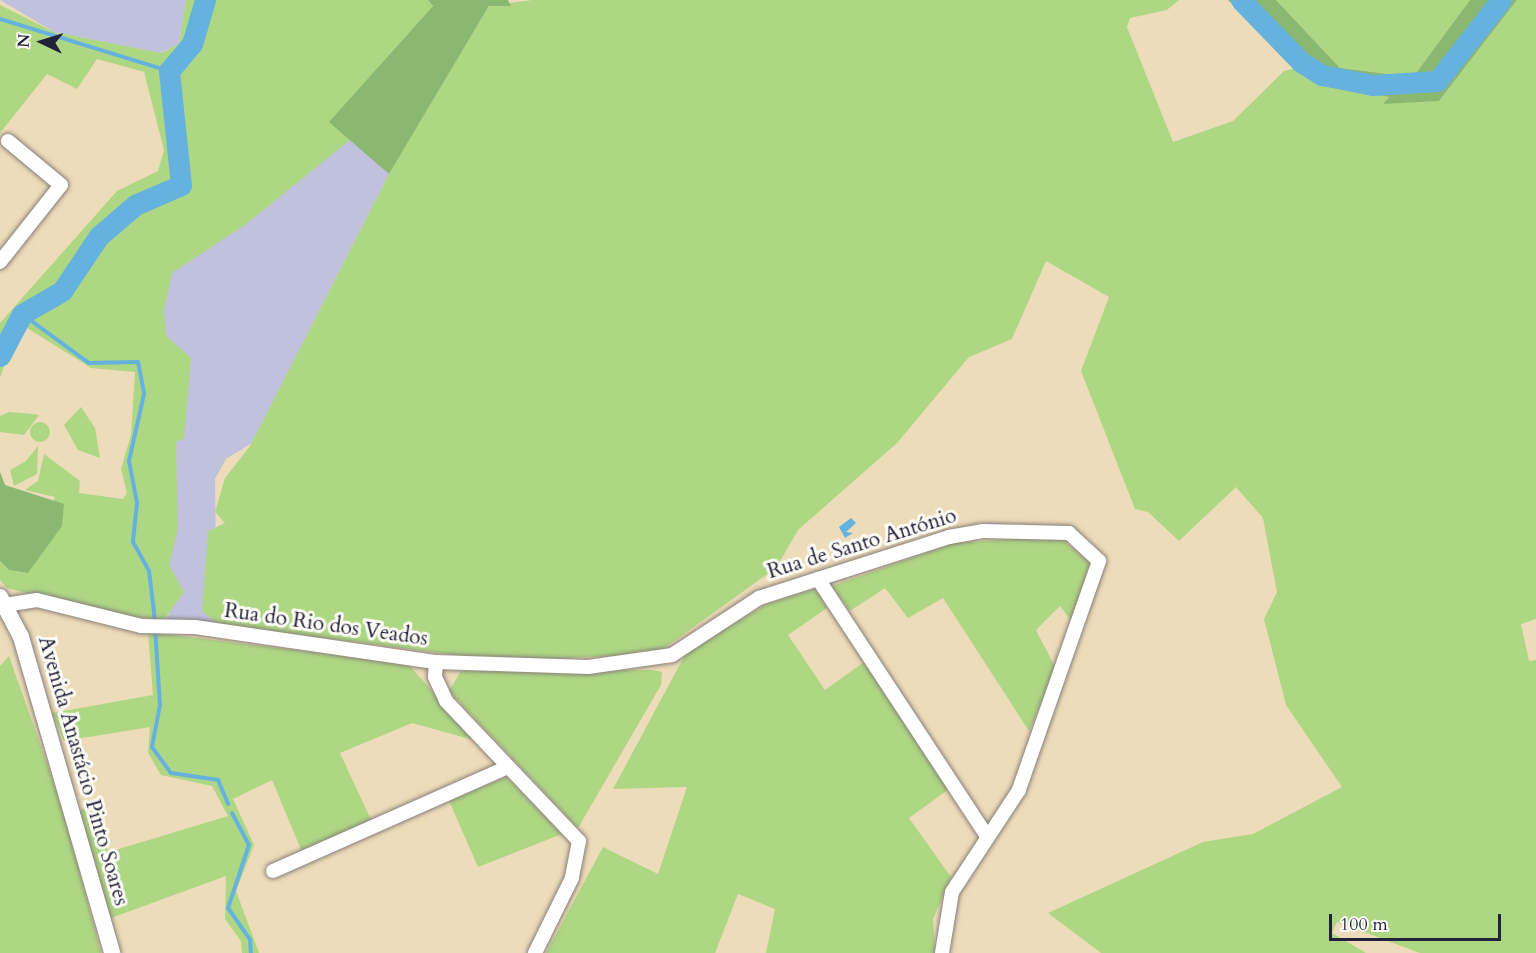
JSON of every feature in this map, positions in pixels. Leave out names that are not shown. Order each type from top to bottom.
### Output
[{"type":"street","points":[[0,262],[61,185],[8,141]]},
{"type":"street","name":"Rua de Santo António","points":[[645,663],[679,652],[750,602],[818,579],[983,531],[1069,533],[1099,561],[1033,758],[987,836]]},
{"type":"street","points":[[818,579],[987,836],[952,892],[942,953]]},
{"type":"street","name":"Rua do Rio dos Veados","points":[[2,601],[37,600],[141,626],[164,626],[436,662],[588,667],[645,663]]},
{"type":"street","name":"Avenida Anastácio Pinto Soares","points":[[2,601],[21,637],[112,953]]},
{"type":"street","points":[[436,662],[435,677],[446,701],[579,841],[572,878],[535,953]]},
{"type":"street","points":[[273,871],[508,767]]},
{"type":"shaded area","points":[[0,0],[186,0],[179,44],[160,53],[54,32]]},
{"type":"shaded area","points":[[349,116],[395,154],[389,174],[252,443],[226,459],[215,479],[217,624],[164,620],[169,615],[167,571],[129,303]]},
{"type":"green space","points":[[186,0],[428,0],[433,6],[330,122],[351,139],[245,225],[172,273],[164,310],[166,336],[191,358],[184,439],[176,442],[178,529],[169,565],[184,592],[164,620],[110,614],[7,588],[0,580],[0,561],[9,570],[28,573],[55,497],[25,490],[38,481],[44,454],[80,481],[79,493],[123,499],[127,493],[121,469],[131,435],[135,372],[91,368],[24,326],[12,342],[0,378],[0,323],[117,191],[158,171],[164,150],[144,72],[97,59],[77,89],[47,74],[0,133],[0,5],[54,32],[161,53],[179,44]]},
{"type":"green space","points":[[428,0],[508,0],[511,6],[489,6],[389,174],[329,122],[433,6]]},
{"type":"green space","points":[[532,0],[1179,0],[1167,10],[1130,18],[1127,27],[1173,142],[1233,121],[1284,71],[1296,68],[1350,90],[1389,97],[1384,103],[1439,101],[1517,0],[1536,0],[1536,619],[1521,624],[1529,661],[1536,660],[1536,953],[1420,953],[1337,922],[1332,933],[1366,953],[1101,953],[1048,913],[1203,842],[1253,834],[1342,787],[1286,705],[1264,619],[1277,592],[1263,518],[1236,487],[1179,541],[1148,512],[1135,509],[1081,371],[1109,297],[1046,261],[1012,339],[969,357],[897,443],[798,530],[776,568],[656,654],[501,661],[217,624],[202,611],[208,531],[225,523],[215,512],[225,478],[250,446],[389,174],[489,6]]},
{"type":"green space","points":[[1228,0],[1276,0],[1340,68],[1413,77],[1470,0],[1517,0],[1439,101],[1383,104],[1389,97],[1350,90],[1296,68]]},
{"type":"green space","points":[[1276,0],[1470,0],[1413,77],[1340,68]]},
{"type":"green space","points":[[81,407],[95,428],[100,458],[78,450],[64,425]]},
{"type":"green space","points":[[9,412],[39,415],[24,435],[0,432],[0,416]]},
{"type":"green space","points":[[40,422],[47,425],[50,432],[47,439],[40,442],[33,439],[30,432],[33,425]]},
{"type":"green space","points":[[38,446],[37,474],[14,486],[10,470],[26,461]]},
{"type":"green space","points":[[0,472],[5,485],[64,504],[62,526],[28,573],[9,570],[0,561]]},
{"type":"green space","points":[[1058,536],[1092,565],[1073,623],[1060,606],[1036,630],[1056,669],[1029,731],[943,598],[908,618],[885,588],[850,611],[832,586],[954,543]]},
{"type":"green space","points":[[815,589],[827,608],[788,635],[825,690],[864,662],[949,789],[909,818],[951,877],[933,919],[935,953],[766,953],[775,909],[738,894],[715,953],[546,953],[603,847],[658,874],[687,787],[613,789],[686,653],[767,604]]},
{"type":"green space","points":[[148,632],[408,664],[477,741],[412,723],[340,753],[372,822],[302,852],[272,780],[233,799],[254,845],[236,891],[259,953],[242,953],[241,941],[225,919],[226,876],[111,918],[79,811],[89,806],[109,852],[228,816],[212,786],[161,775],[148,753],[150,727],[64,741],[52,713],[153,695]]},
{"type":"green space","points":[[9,656],[62,806],[101,953],[0,953],[0,666]]},
{"type":"green space","points":[[653,670],[662,672],[661,685],[578,828],[449,691],[461,671]]},
{"type":"green space","points":[[506,777],[562,834],[478,867],[449,801]]},
{"type":"water","points":[[851,518],[856,523],[846,532],[853,533],[845,538],[839,527]]},
{"type":"waterway","points":[[0,356],[22,314],[62,291],[99,236],[135,205],[181,185],[169,71],[192,44],[205,0]]},
{"type":"waterway","points":[[1241,0],[1301,62],[1322,75],[1373,85],[1437,81],[1501,0]]},
{"type":"waterway","points":[[0,19],[169,71]]},
{"type":"waterway","points":[[22,314],[89,363],[138,362],[144,394],[129,461],[137,503],[133,542],[149,571],[154,612],[160,705],[152,747],[171,773],[218,780],[228,804]]},
{"type":"waterway","points":[[232,813],[249,845],[228,908],[250,940],[251,953]]}]
